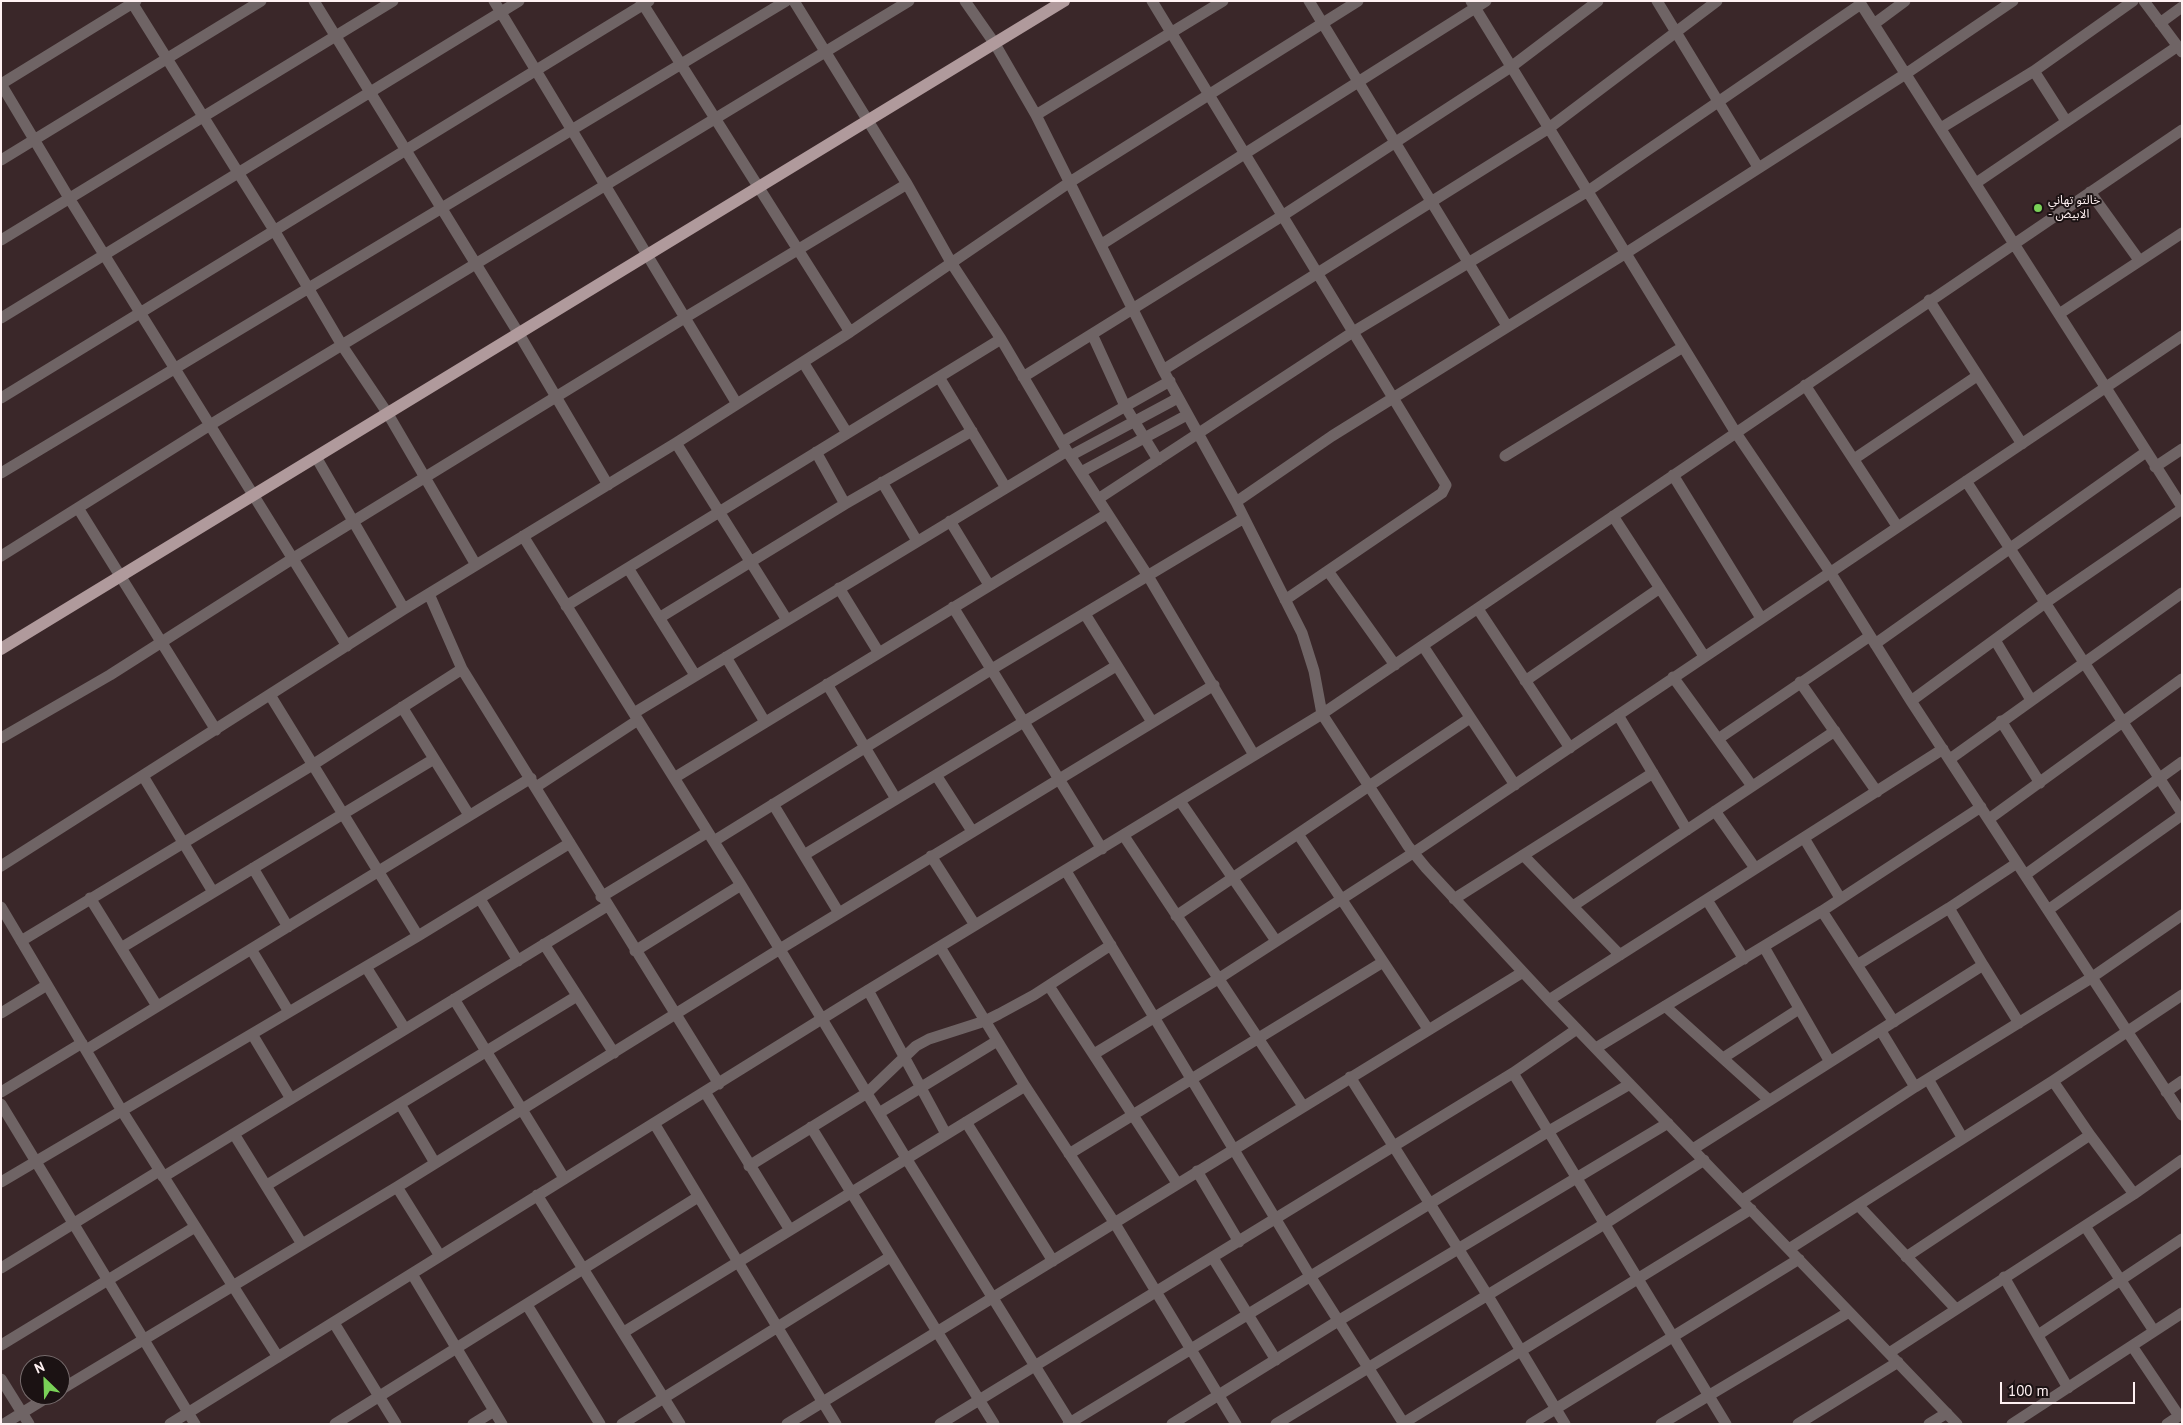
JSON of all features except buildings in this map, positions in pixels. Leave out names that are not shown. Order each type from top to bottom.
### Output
[{"type":"main road","points":[[1,649],[122,577],[1064,1]]},
{"type":"street","points":[[1,160],[261,1]]},
{"type":"street","points":[[314,1],[608,485]]},
{"type":"street","points":[[1,240],[393,1]]},
{"type":"street","points":[[494,1],[737,404]]},
{"type":"street","points":[[1,318],[519,1]]},
{"type":"street","points":[[1,473],[786,1]]},
{"type":"street","points":[[794,1],[907,184],[952,264],[1001,339],[1066,450],[1148,576],[1254,755]]},
{"type":"street","points":[[1,556],[210,425],[343,347],[475,264],[716,120],[909,1]]},
{"type":"street","points":[[965,1],[995,44],[1036,116],[1102,244],[1163,370],[1236,502],[1285,600],[1309,654],[1322,714],[1413,853],[1522,972],[1957,1424]]},
{"type":"street","points":[[1152,1],[1208,96],[1445,480],[1445,489],[1285,600]]},
{"type":"street","points":[[1036,116],[1223,1]]},
{"type":"street","points":[[1309,1],[1507,326]]},
{"type":"street","points":[[1,866],[404,609],[676,443],[850,332],[1070,182],[1358,1]]},
{"type":"street","points":[[1102,244],[1358,82],[1473,5],[1486,1]]},
{"type":"street","points":[[1023,377],[1282,216],[1395,143],[1511,67],[1598,1]]},
{"type":"street","points":[[1657,1],[1758,167]]},
{"type":"street","points":[[1163,370],[1549,128],[1717,1]]},
{"type":"street","points":[[1874,24],[1906,1]]},
{"type":"street","points":[[1236,502],[1332,436],[1626,253],[1907,73],[2013,1]]},
{"type":"street","points":[[1941,128],[2034,70],[2132,1]]},
{"type":"street","points":[[1976,183],[2066,121],[2180,49],[2144,1]]},
{"type":"street","points":[[347,646],[253,496],[142,312],[69,198],[1,84],[133,2],[274,230],[343,347],[388,414],[476,564]]},
{"type":"street","points":[[1,398],[645,2],[680,64],[850,332]]},
{"type":"street","points":[[1098,499],[1353,332],[1588,191],[1860,3],[1907,73],[2182,508],[2045,603],[1911,701]]},
{"type":"street","points":[[1473,5],[1736,433],[1830,572],[1911,701],[2182,1116]]},
{"type":"street","points":[[2160,23],[2182,7]]},
{"type":"street","points":[[2034,70],[2066,121]]},
{"type":"street","points":[[170,1424],[868,990],[1322,714],[2182,130]]},
{"type":"street","points":[[1,738],[102,680],[292,559],[907,184]]},
{"type":"street","points":[[2090,192],[2139,260]]},
{"type":"street","points":[[2059,314],[2182,233]]},
{"type":"street","points":[[1930,300],[2022,444]]},
{"type":"street","points":[[1092,334],[1125,406],[1158,460]]},
{"type":"street","points":[[1094,1054],[1155,1018],[1413,853],[2182,336]]},
{"type":"street","points":[[566,606],[1001,339]]},
{"type":"street","points":[[1505,456],[1683,347]]},
{"type":"street","points":[[803,362],[847,433]]},
{"type":"street","points":[[1854,459],[1977,376]]},
{"type":"street","points":[[939,378],[1006,488]]},
{"type":"street","points":[[1,1092],[157,1006],[378,873],[469,815],[534,783],[636,717],[695,675],[1006,488],[1066,450],[1125,406],[1170,381]]},
{"type":"street","points":[[1805,385],[1898,526]]},
{"type":"street","points":[[1066,450],[1134,422],[1178,398]]},
{"type":"street","points":[[1081,472],[1187,414]]},
{"type":"street","points":[[659,618],[845,504],[972,431]]},
{"type":"street","points":[[676,443],[752,561],[787,620]]},
{"type":"street","points":[[2155,467],[2182,449]]},
{"type":"street","points":[[816,452],[845,504]]},
{"type":"street","points":[[1718,739],[1800,682],[1872,640],[2010,549],[2146,452]]},
{"type":"street","points":[[316,457],[404,609]]},
{"type":"street","points":[[1673,475],[1761,618]]},
{"type":"street","points":[[1966,481],[2182,814],[2048,910]]},
{"type":"street","points":[[882,482],[917,541]]},
{"type":"street","points":[[78,508],[216,730]]},
{"type":"street","points":[[674,778],[1107,514]]},
{"type":"street","points":[[1613,516],[1704,656]]},
{"type":"street","points":[[1,1268],[73,1222],[234,1134],[544,944],[604,901],[711,837],[773,804],[992,669],[1244,518]]},
{"type":"street","points":[[950,521],[989,585]]},
{"type":"street","points":[[523,536],[741,885],[906,1158],[1070,1423],[1430,1203],[1630,1084]]},
{"type":"street","points":[[628,568],[695,675]]},
{"type":"street","points":[[1328,571],[1395,665]]},
{"type":"street","points":[[839,588],[879,653]]},
{"type":"street","points":[[1526,680],[1660,588]]},
{"type":"street","points":[[1549,1000],[1877,792],[2001,721],[2182,593]]},
{"type":"street","points":[[429,594],[462,669],[719,1084]]},
{"type":"street","points":[[954,607],[1102,849]]},
{"type":"street","points":[[1478,609],[1570,748]]},
{"type":"street","points":[[1085,614],[1152,722]]},
{"type":"street","points":[[1995,640],[2031,700]]},
{"type":"street","points":[[1422,646],[1515,785]]},
{"type":"street","points":[[726,657],[765,722]]},
{"type":"street","points":[[804,855],[1116,666]]},
{"type":"street","points":[[21,941],[314,764],[462,669]]},
{"type":"street","points":[[1673,677],[1752,786]]},
{"type":"street","points":[[1989,819],[2182,679]]},
{"type":"street","points":[[1800,682],[1877,792]]},
{"type":"street","points":[[827,684],[896,799]]},
{"type":"street","points":[[70,1384],[231,1285],[397,1187],[931,856],[1214,685]]},
{"type":"street","points":[[270,695],[418,936]]},
{"type":"street","points":[[402,707],[469,815]]},
{"type":"street","points":[[1618,716],[1687,830]]},
{"type":"street","points":[[1176,916],[1470,718]]},
{"type":"street","points":[[2001,721],[2040,783]]},
{"type":"street","points":[[1573,906],[1835,731]]},
{"type":"street","points":[[121,948],[343,815],[434,758]]},
{"type":"street","points":[[2025,875],[2182,762]]},
{"type":"street","points":[[1454,899],[1653,773]]},
{"type":"street","points":[[936,775],[972,831]]},
{"type":"street","points":[[143,776],[213,892]]},
{"type":"street","points":[[1180,802],[1276,941]]},
{"type":"street","points":[[773,804],[839,913]]},
{"type":"street","points":[[1596,1048],[1822,911],[1981,807]]},
{"type":"street","points":[[1715,811],[1755,868]]},
{"type":"street","points":[[1298,834],[1428,1029]]},
{"type":"street","points":[[1124,836],[1303,1106]]},
{"type":"street","points":[[1804,838],[1840,898]]},
{"type":"street","points":[[1,1182],[366,967],[570,843]]},
{"type":"street","points":[[1523,855],[1620,956]]},
{"type":"street","points":[[931,856],[975,925]]},
{"type":"street","points":[[1857,965],[2017,863]]},
{"type":"street","points":[[253,868],[288,927]]},
{"type":"street","points":[[1066,871],[1310,1276],[1403,1423],[1522,1352],[1751,1209]]},
{"type":"street","points":[[635,951],[741,885]]},
{"type":"street","points":[[90,898],[157,1006]]},
{"type":"street","points":[[480,899],[518,960]]},
{"type":"street","points":[[1707,900],[1744,959]]},
{"type":"street","points":[[1,907],[6,924],[21,941],[122,1111],[278,1357]]},
{"type":"street","points":[[1949,908],[2019,1023]]},
{"type":"street","points":[[1822,911],[1894,1022]]},
{"type":"street","points":[[1742,1200],[1915,1087],[2091,978],[2182,915]]},
{"type":"street","points":[[544,944],[614,1053]]},
{"type":"street","points":[[749,1166],[867,1093],[904,1056],[929,1039],[985,1021],[1049,986],[1111,945]]},
{"type":"street","points":[[940,947],[1025,1086],[1114,1222],[1236,1424]]},
{"type":"street","points":[[1764,947],[1830,1062]]},
{"type":"street","points":[[251,949],[289,1012]]},
{"type":"street","points":[[1069,1154],[1258,1037],[1384,962]]},
{"type":"street","points":[[1693,1149],[1983,965]]},
{"type":"street","points":[[366,967],[405,1029]]},
{"type":"street","points":[[788,1424],[1522,972]]},
{"type":"street","points":[[1,1013],[47,984]]},
{"type":"street","points":[[1049,986],[1177,1184]]},
{"type":"street","points":[[868,990],[946,1134]]},
{"type":"street","points":[[1789,1249],[1962,1136],[2127,1033],[2182,995]]},
{"type":"street","points":[[267,1185],[577,996]]},
{"type":"street","points":[[454,999],[564,1178]]},
{"type":"street","points":[[1665,1006],[1769,1100]]},
{"type":"street","points":[[1723,1058],[1799,1009]]},
{"type":"street","points":[[940,1424],[1513,1073],[1577,1029]]},
{"type":"street","points":[[1881,1030],[1915,1087]]},
{"type":"street","points":[[252,1034],[291,1099]]},
{"type":"street","points":[[879,1113],[997,1041]]},
{"type":"street","points":[[1513,1073],[1640,1279],[1726,1424]]},
{"type":"street","points":[[1350,1077],[1488,1296],[1565,1424]]},
{"type":"street","points":[[1928,1079],[1962,1136]]},
{"type":"street","points":[[2053,1080],[2090,1135],[2134,1194]]},
{"type":"street","points":[[2166,1092],[2182,1080]]},
{"type":"street","points":[[624,1332],[1025,1086]]},
{"type":"street","points":[[705,1092],[790,1230]]},
{"type":"street","points":[[1,1104],[195,1424]]},
{"type":"street","points":[[400,1104],[435,1163]]},
{"type":"street","points":[[966,1122],[1053,1260]]},
{"type":"street","points":[[654,1123],[836,1424]]},
{"type":"street","points":[[1179,1422],[1338,1321],[1668,1123]]},
{"type":"street","points":[[811,1128],[994,1424]]},
{"type":"street","points":[[234,1134],[302,1244]]},
{"type":"street","points":[[1906,1257],[2090,1135]]},
{"type":"street","points":[[1276,1424],[1488,1296],[1704,1160]]},
{"type":"street","points":[[1889,1353],[2134,1194],[2182,1160]]},
{"type":"street","points":[[1197,1171],[1239,1242]]},
{"type":"street","points":[[397,1187],[440,1256]]},
{"type":"street","points":[[537,1195],[680,1424]]},
{"type":"street","points":[[335,1424],[698,1198]]},
{"type":"street","points":[[1858,1205],[1956,1308]]},
{"type":"street","points":[[2085,1226],[2154,1331]]},
{"type":"street","points":[[1,1345],[195,1227]]},
{"type":"street","points":[[2038,1335],[2182,1239]]},
{"type":"street","points":[[622,1424],[890,1257]]},
{"type":"street","points":[[1213,1258],[1276,1360]]},
{"type":"street","points":[[1531,1424],[1799,1259]]},
{"type":"street","points":[[412,1274],[502,1424]]},
{"type":"street","points":[[2004,1277],[2068,1388]]},
{"type":"street","points":[[527,1305],[600,1424]]},
{"type":"street","points":[[1661,1424],[1849,1312]]},
{"type":"street","points":[[2012,1424],[2182,1313]]},
{"type":"street","points":[[334,1322],[396,1424]]},
{"type":"street","points":[[2132,1346],[2180,1415],[2166,1424]]},
{"type":"street","points":[[1798,1424],[1898,1362]]},
{"type":"street","points":[[1,1379],[29,1424]]},
{"type":"street","points":[[4,1424],[35,1405]]},
{"type":"street","points":[[474,1424],[494,1411]]},
{"type":"street","points":[[1930,1424],[1947,1413]]},
{"type":"place","name":"خالتو تهاني - الابيض","points":[[2038,208]]}]
